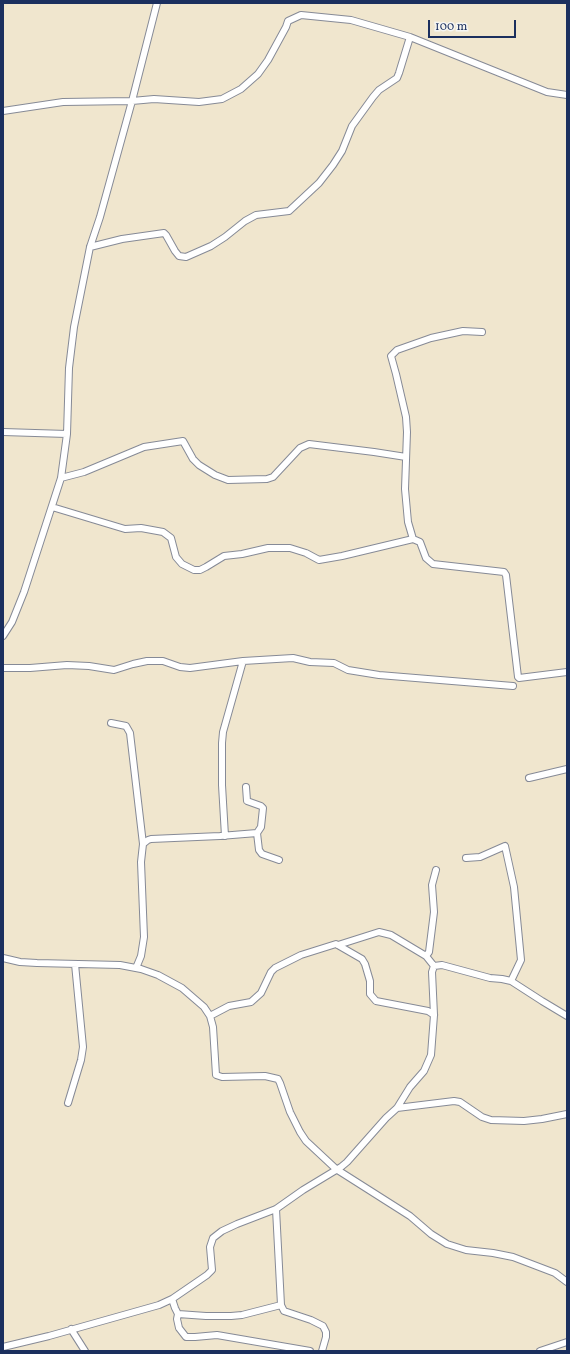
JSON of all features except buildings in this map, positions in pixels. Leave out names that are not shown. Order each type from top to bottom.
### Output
[{"type":"street","points":[[3,636],[12,622],[24,592],[61,478],[67,434],[69,368],[74,327],[90,247],[100,217],[132,101],[157,3]]},
{"type":"street","points":[[3,111],[63,102],[132,101],[154,99],[199,102],[216,101],[233,94],[252,81],[268,60],[288,21],[301,16],[351,20],[410,37],[548,92],[567,95]]},
{"type":"street","points":[[90,247],[122,239],[164,233],[179,256],[186,257],[212,246],[245,221],[256,215],[289,211],[319,182],[333,165],[342,151],[352,126],[373,97],[379,90],[396,78],[399,73],[410,37]]},
{"type":"street","points":[[413,539],[407,510],[405,489],[407,432],[406,417],[391,356],[397,350],[431,338],[463,332],[482,332]]},
{"type":"street","points":[[3,432],[67,434]]},
{"type":"street","points":[[61,478],[84,472],[144,447],[183,441],[193,459],[199,465],[215,475],[228,480],[267,479],[273,477],[300,448],[309,444],[406,457]]},
{"type":"street","points":[[52,507],[125,529],[141,528],[163,532],[171,538],[176,557],[182,564],[194,570],[206,568],[224,556],[242,554],[268,548],[290,548],[319,560],[334,558],[413,539],[420,542],[426,558],[433,564],[504,572],[506,575],[519,678],[567,672]]},
{"type":"street","points":[[3,668],[30,668],[66,665],[89,666],[114,670],[147,661],[163,661],[190,668],[243,661],[294,658],[310,662],[334,663],[348,670],[379,675],[513,686]]},
{"type":"street","points":[[224,836],[222,743],[243,661]]},
{"type":"street","points":[[110,724],[126,726],[130,733],[143,844],[141,862],[144,936],[141,956],[136,968]]},
{"type":"street","points":[[528,778],[567,769]]},
{"type":"street","points":[[246,787],[247,801],[261,806],[262,808],[261,827],[257,833],[260,850],[262,854],[279,860]]},
{"type":"street","points":[[143,844],[151,839],[257,833]]},
{"type":"street","points":[[466,858],[480,857],[505,846],[514,887],[521,960],[511,981]]},
{"type":"street","points":[[426,956],[429,952],[434,912],[432,886],[436,870]]},
{"type":"street","points":[[338,945],[379,932],[391,935],[426,956],[434,966]]},
{"type":"street","points":[[210,1016],[228,1006],[251,1002],[261,993],[271,972],[275,968],[301,955],[333,944],[338,945],[362,959],[370,981],[370,994],[376,1001],[428,1011],[434,1015]]},
{"type":"street","points":[[3,958],[20,962],[120,965],[158,975],[182,988],[204,1007],[210,1016],[213,1027],[216,1075],[218,1077],[266,1076],[278,1079],[290,1112],[300,1132],[306,1141],[336,1169],[410,1216],[431,1234],[447,1244],[466,1250],[513,1257],[555,1273],[567,1282]]},
{"type":"street","points":[[68,1103],[81,1060],[83,1047],[74,964]]},
{"type":"street","points":[[434,966],[442,965],[490,978],[511,981],[567,1016]]},
{"type":"street","points":[[3,1347],[159,1305],[172,1299],[212,1270],[210,1247],[213,1238],[222,1231],[237,1224],[276,1209],[347,1162],[386,1118],[397,1108],[410,1087],[424,1071],[428,1062],[432,1047],[434,1015],[432,972],[434,966]]},
{"type":"street","points":[[397,1108],[454,1101],[460,1102],[482,1117],[490,1120],[524,1121],[567,1114]]},
{"type":"street","points":[[276,1209],[281,1305],[284,1311],[312,1320],[323,1326],[326,1332],[326,1337],[322,1351]]},
{"type":"street","points":[[172,1299],[174,1308],[178,1314],[177,1319],[179,1328],[186,1336],[195,1337],[217,1334],[310,1351]]},
{"type":"street","points":[[178,1314],[231,1316],[281,1305]]},
{"type":"street","points":[[72,1329],[85,1351]]},
{"type":"street","points":[[540,1351],[567,1342]]}]
